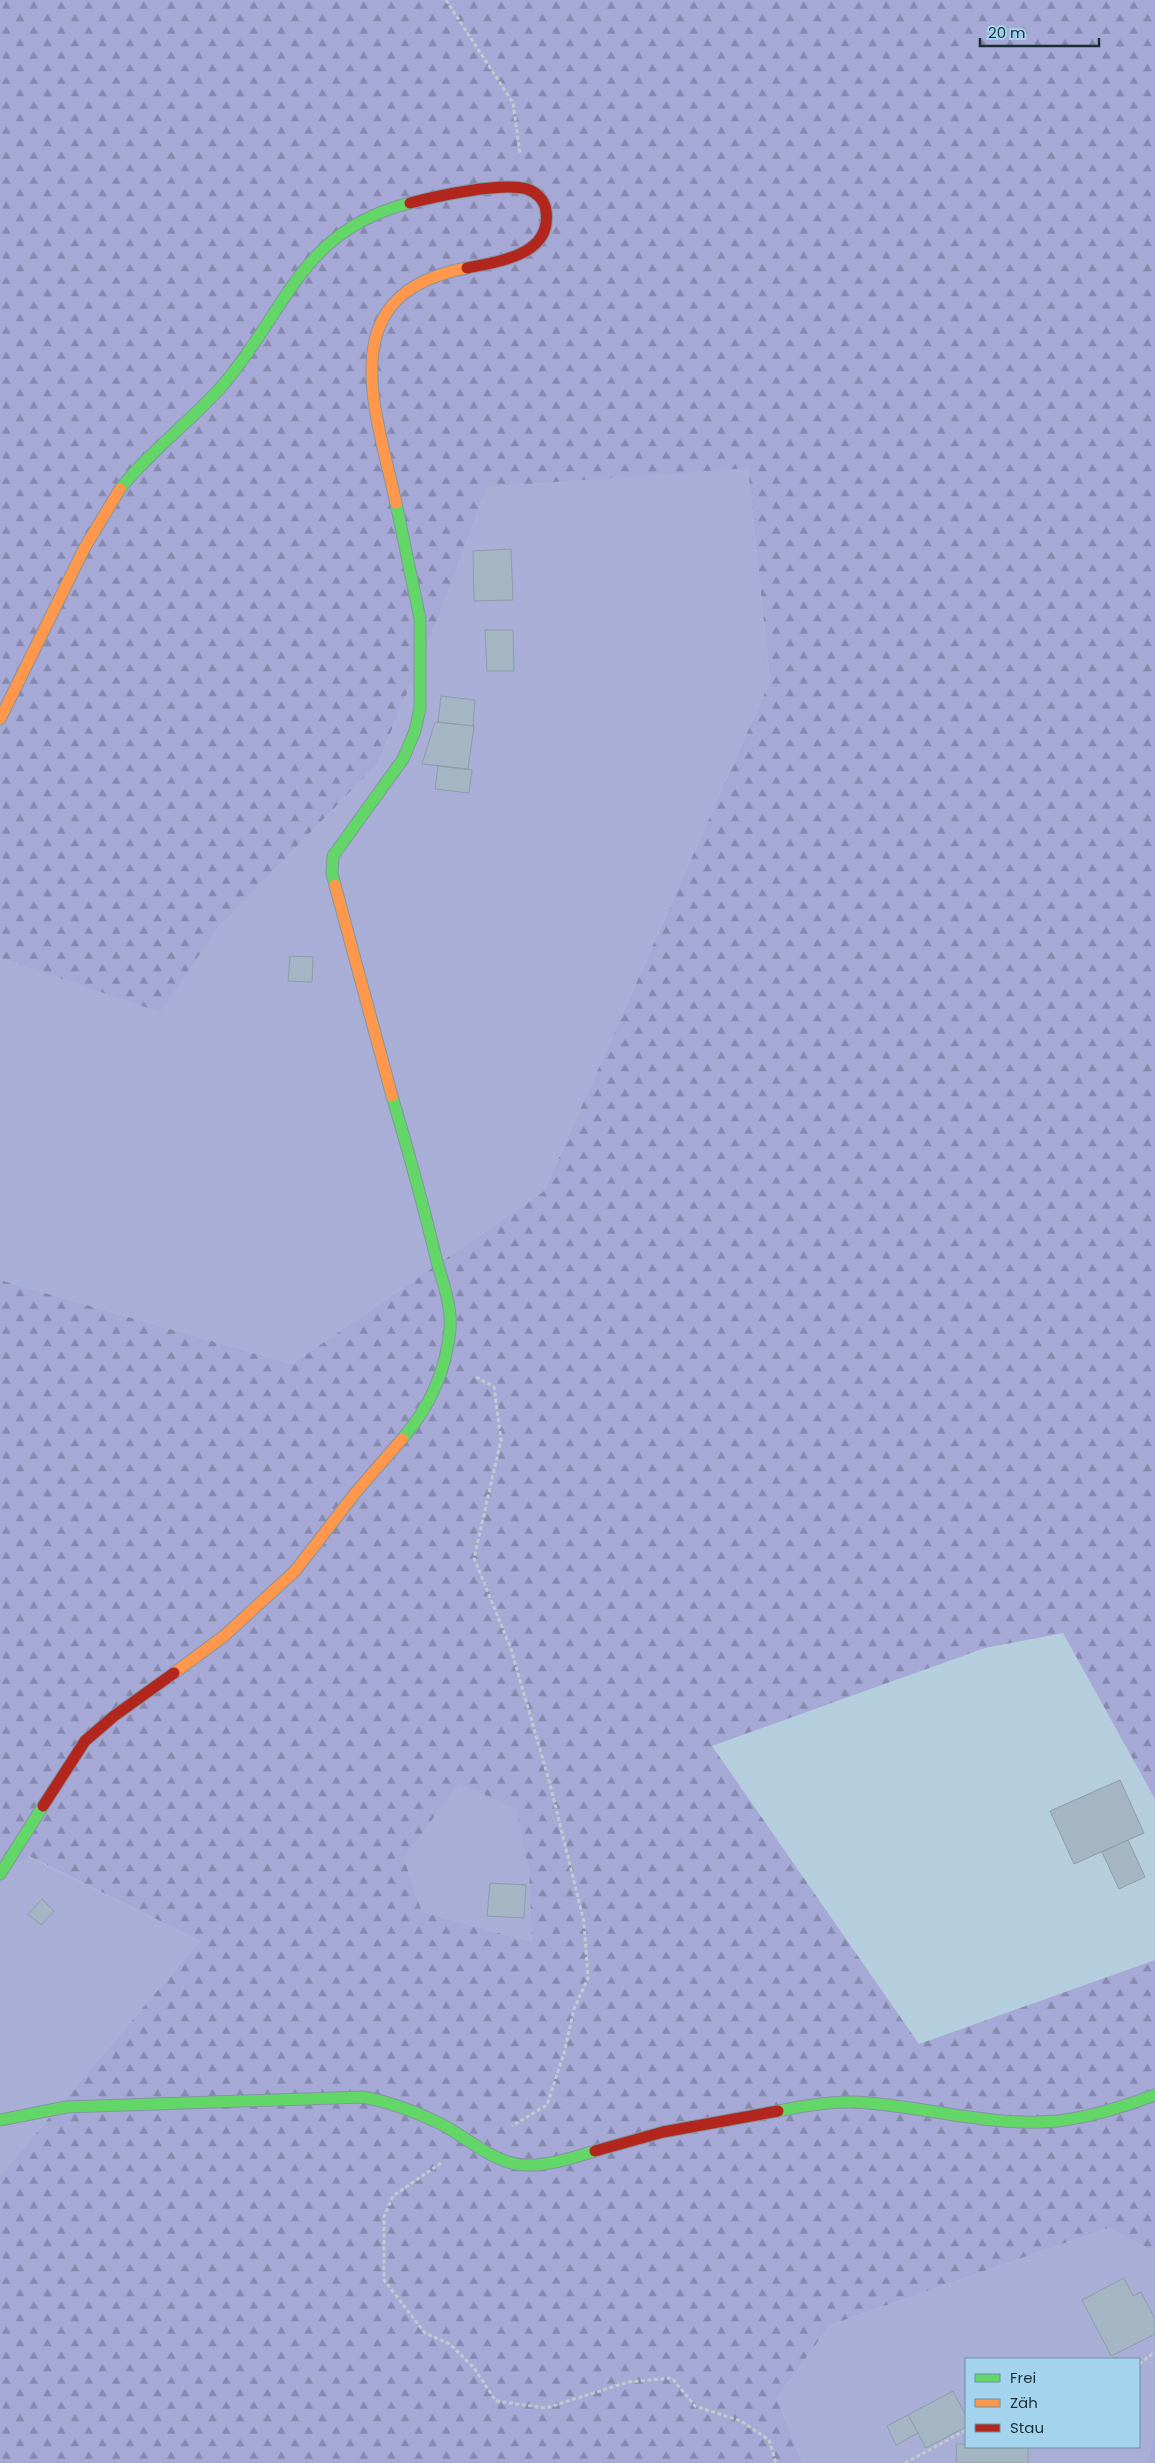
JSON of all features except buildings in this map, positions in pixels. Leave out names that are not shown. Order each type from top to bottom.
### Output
[{"type":"street","points":[[0,720],[87,543],[112,500],[136,471],[203,407],[235,370],[306,266],[346,229],[378,212],[410,203],[501,187],[526,188],[539,195],[546,208],[546,222],[542,235],[534,247],[512,258],[438,274],[418,283],[400,297],[386,315],[373,342],[370,364],[371,386],[420,619],[420,708],[415,731],[403,759],[333,856],[335,883],[365,1000],[419,1188],[447,1302],[450,1327],[446,1359],[438,1385],[418,1420],[356,1492],[295,1571],[224,1636],[114,1716],[85,1741],[0,1874]]},
{"type":"street","points":[[0,2120],[75,2107],[363,2097],[392,2103],[440,2123],[500,2159],[523,2165],[553,2164],[663,2132],[820,2103],[868,2103],[1009,2121],[1055,2121],[1102,2114],[1155,2095]]},
{"type":"path","points":[[446,0],[513,103],[526,188]]},
{"type":"path","points":[[446,1359],[494,1387],[501,1440],[474,1558],[511,1649],[550,1784],[584,1922],[588,1978],[574,2009],[564,2053],[547,2105],[478,2146],[430,2168],[393,2196],[384,2217],[384,2280],[425,2333],[450,2344],[474,2368],[496,2401],[546,2408],[628,2382],[672,2378],[694,2406],[741,2421],[769,2440],[776,2463]]},
{"type":"path","points":[[1140,2363],[1155,2352]]},
{"type":"path","points":[[905,2463],[965,2431]]},
{"type":"shaded area","points":[[748,467],[770,681],[544,1191],[292,1364],[0,1280],[0,958],[160,1011],[217,929],[378,763],[441,611],[487,487]]},
{"type":"shaded area","points":[[459,1782],[517,1809],[529,1872],[532,1942],[422,1912],[404,1858]]},
{"type":"shaded area","points":[[28,1856],[200,1941],[0,2175],[0,1873]]},
{"type":"shaded area","points":[[1108,2228],[1155,2252],[1155,2434],[1146,2463],[802,2463],[777,2398],[830,2325]]},
{"type":"green space","points":[[0,0],[1155,0],[1155,1799],[1063,1633],[985,1648],[712,1746],[919,2044],[1155,1960],[1155,2252],[1108,2228],[830,2325],[777,2398],[802,2463],[0,2463],[0,2175],[200,1941],[29,1856],[0,1873],[0,1280],[292,1364],[544,1191],[770,681],[748,468],[487,487],[441,611],[378,763],[217,929],[160,1012],[0,958]],"holes":[[[459,1783],[516,1809],[529,1872],[532,1942],[422,1912],[404,1858]]]},
{"type":"green space","points":[[1155,2434],[1155,2463],[1146,2463]]},
{"type":"traffic: fast","points":[[120,489],[144,462],[222,386],[244,358],[299,276],[319,253],[343,232],[373,216],[410,203]]},
{"type":"traffic: fast","points":[[335,885],[332,874],[333,856],[403,759],[415,731],[420,708],[420,619],[396,503]]},
{"type":"traffic: fast","points":[[392,1096],[450,1311],[448,1345],[435,1388],[421,1414],[402,1439]]},
{"type":"traffic: fast","points":[[0,1874],[43,1806]]},
{"type":"traffic: fast","points":[[778,2111],[823,2104],[857,2102],[892,2105],[986,2119],[1033,2122],[1057,2121],[1094,2114],[1155,2095]]},
{"type":"traffic: fast","points":[[0,2120],[66,2107],[363,2097],[392,2104],[430,2119],[449,2128],[490,2154],[512,2163],[524,2165],[542,2164],[595,2151]]},
{"type":"traffic: slow","points":[[396,503],[373,393],[372,359],[379,328],[395,302],[424,281],[467,268]]},
{"type":"traffic: slow","points":[[0,719],[85,547],[120,489]]},
{"type":"traffic: slow","points":[[335,885],[392,1096]]},
{"type":"traffic: slow","points":[[174,1673],[224,1636],[295,1571],[356,1492],[402,1439]]},
{"type":"traffic: jam","points":[[410,203],[469,191],[502,187],[527,189],[540,197],[546,211],[546,226],[541,237],[532,247],[508,258],[467,268]]},
{"type":"traffic: jam","points":[[43,1806],[85,1741],[114,1716],[174,1673]]},
{"type":"traffic: jam","points":[[595,2151],[663,2132],[778,2111]]}]
